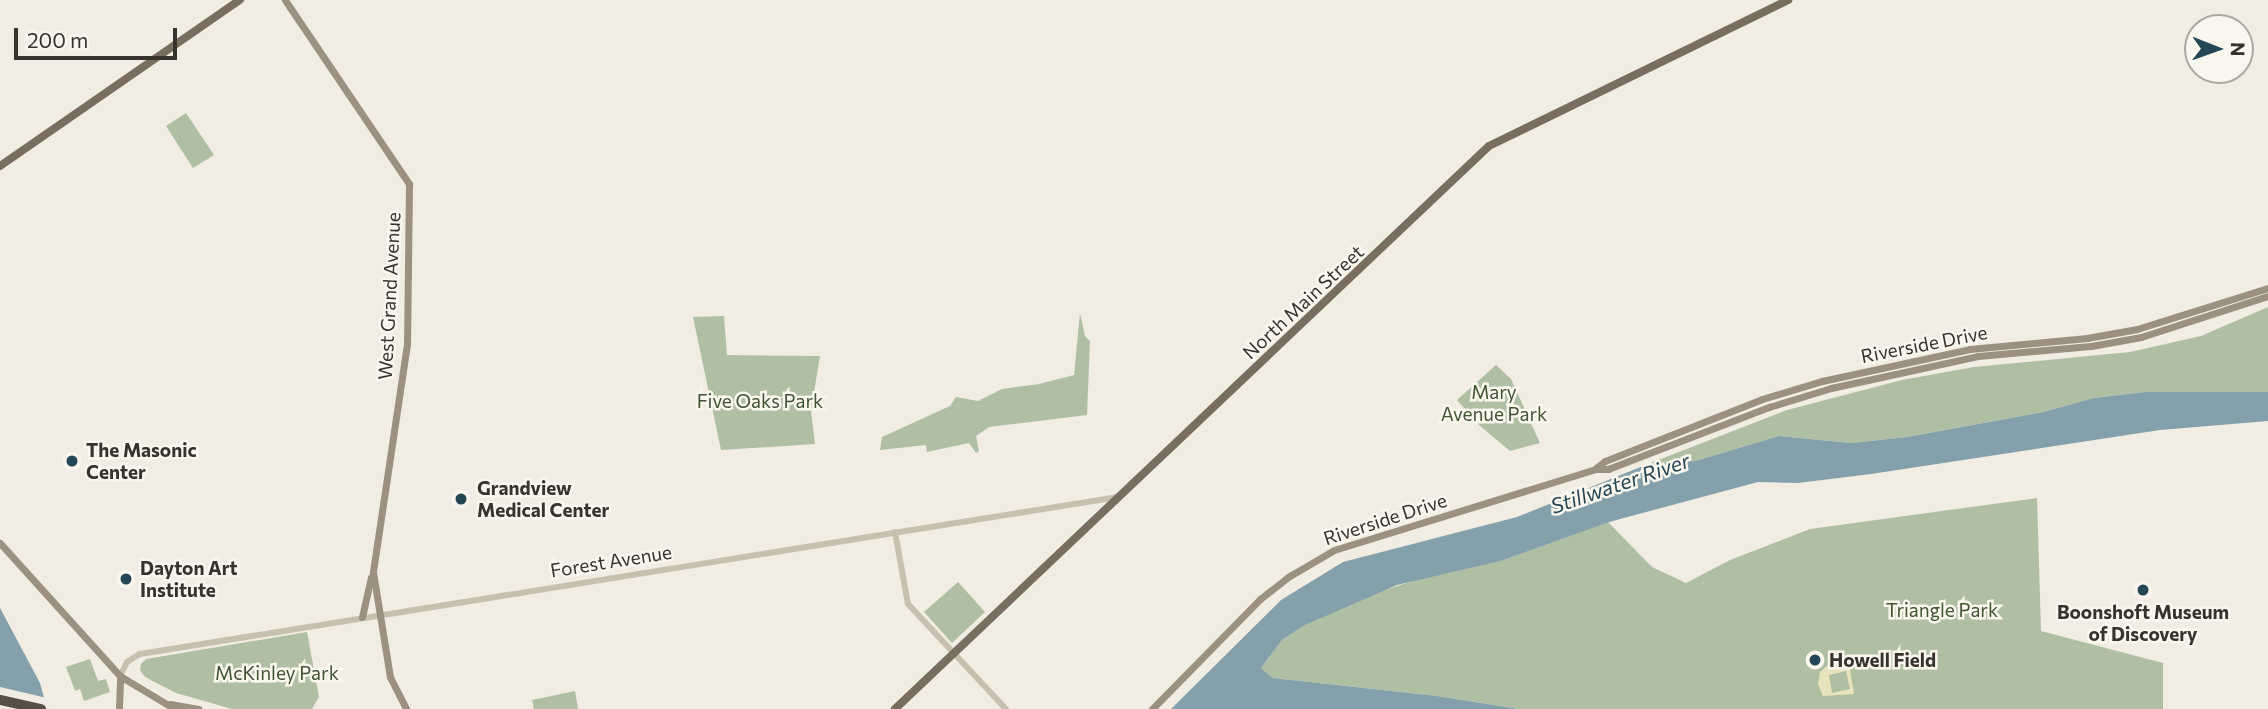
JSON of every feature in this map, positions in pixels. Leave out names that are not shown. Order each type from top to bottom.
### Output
[{"type":"highway","points":[[0,700],[41,709]]},
{"type":"main road","points":[[0,166],[240,0]]},
{"type":"main road","name":"West Grand Avenue","points":[[285,0],[410,184],[407,344],[373,566],[378,615],[390,677],[406,709]]},
{"type":"main road","name":"North Main Street","points":[[895,709],[1489,146],[1788,0]]},
{"type":"main road","name":"Riverside Drive","points":[[1596,469],[1605,461],[1762,399],[1822,381],[1970,349],[2126,331],[2156,325],[2268,288]]},
{"type":"main road","name":"Riverside Drive","points":[[1152,709],[1260,598],[1329,552],[1596,469],[1608,469],[1769,407],[1831,388],[1978,356],[2091,346],[2141,337],[2268,296]]},
{"type":"main road","points":[[0,543],[120,676],[172,706],[199,709]]},
{"type":"main road","points":[[362,617],[373,566]]},
{"type":"main road","points":[[118,709],[120,676]]},
{"type":"street","name":"Forest Avenue","points":[[120,676],[127,662],[140,654],[1118,498]]},
{"type":"street","points":[[895,532],[908,604],[1006,709]]},
{"type":"green space","points":[[186,113],[214,155],[193,168],[166,126]]},
{"type":"green space","points":[[2268,307],[2268,392],[2145,392],[2094,398],[2043,412],[1907,437],[1851,443],[1779,436],[1695,461],[1648,464],[1787,410],[1902,380],[1974,367],[2130,352],[2201,336]]},
{"type":"green space","points":[[1080,313],[1085,336],[1090,341],[1087,415],[989,427],[976,436],[979,451],[976,453],[969,443],[927,452],[926,445],[880,450],[882,437],[950,406],[956,397],[978,401],[1002,389],[1039,384],[1074,375]]},
{"type":"green space","name":"Five Oaks Park","points":[[724,316],[727,355],[820,356],[811,411],[815,444],[721,450],[693,317]]},
{"type":"green space","name":"Mary Avenue Park","points":[[1496,365],[1511,379],[1540,443],[1510,451],[1479,425],[1457,400]]},
{"type":"green space","name":"Triangle Park","points":[[2037,498],[2041,631],[2163,663],[2163,709],[1519,709],[1437,696],[1273,678],[1261,668],[1282,640],[1305,625],[1369,595],[1438,573],[1504,560],[1608,522],[1652,567],[1686,583],[1730,560],[1810,529]]},
{"type":"green space","points":[[958,582],[985,612],[952,643],[924,612]]},
{"type":"green space","name":"McKinley Park","points":[[307,632],[319,697],[312,709],[232,709],[176,693],[145,677],[140,670],[146,659]]},
{"type":"green space","points":[[90,659],[98,681],[106,679],[110,692],[84,701],[80,689],[75,691],[66,667]]},
{"type":"green space","points":[[575,691],[578,709],[534,709],[532,700]]},
{"type":"sand","points":[[1842,660],[1849,663],[1854,694],[1823,696],[1818,684],[1820,672],[1830,663]],"holes":[[[1846,671],[1850,689],[1832,693],[1829,675]]]},
{"type":"water","name":"Stillwater River","points":[[2145,392],[2268,392],[2268,421],[2160,430],[1798,483],[1758,482],[1609,522],[1504,560],[1397,585],[1305,625],[1282,640],[1261,668],[1273,678],[1437,696],[1519,709],[1171,709],[1281,600],[1343,562],[1517,517],[1648,464],[1695,461],[1779,436],[1851,443],[1907,437],[2043,412],[2094,398]]},
{"type":"water","points":[[0,608],[40,683],[47,709],[0,709]]},
{"type":"pier","points":[[0,687],[47,698],[50,709],[0,709]]},
{"type":"place","name":"The Masonic Center","points":[[72,461]]},
{"type":"place","name":"Grandview Medical Center","points":[[461,499]]},
{"type":"place","name":"Dayton Art Institute","points":[[126,579]]},
{"type":"place","name":"Boonshoft Museum of Discovery","points":[[2143,590]]},
{"type":"place","name":"Howell Field","points":[[1815,660]]}]
